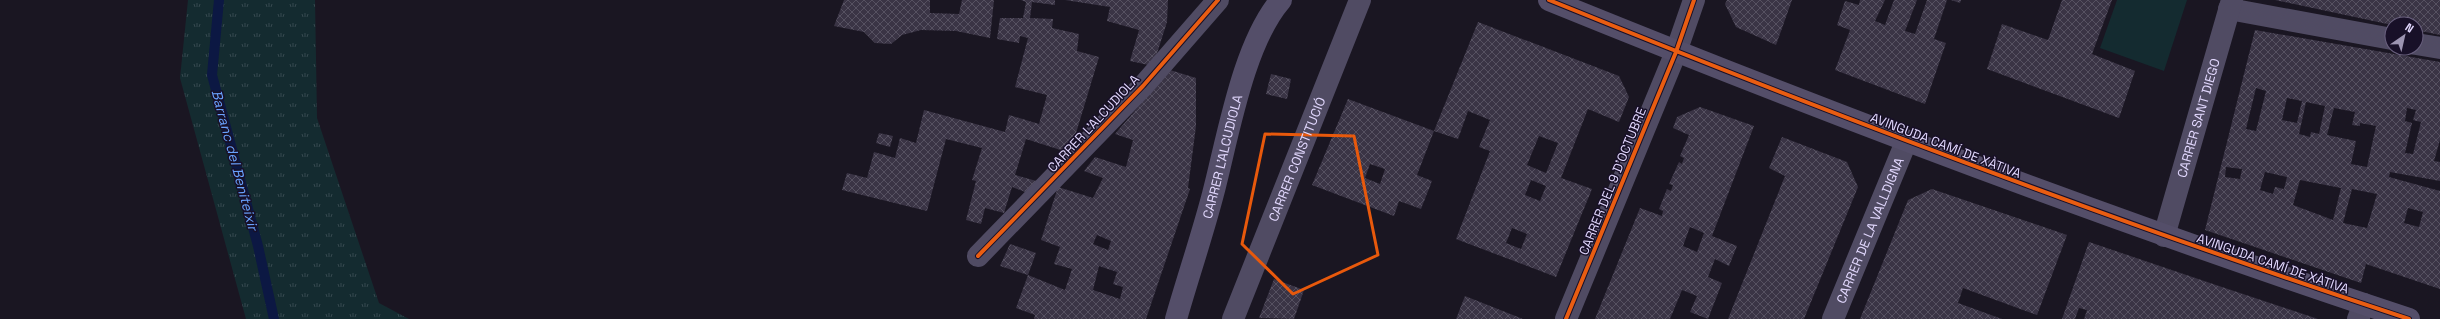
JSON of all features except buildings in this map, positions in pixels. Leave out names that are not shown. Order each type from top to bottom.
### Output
[{"type":"street","name":"CARRER L'ALCUDIOLA","points":[[978,256],[1143,86],[1218,0]]},
{"type":"street","name":"CARRER L’ALCUDIOLA","points":[[1176,319],[1209,209],[1242,84],[1258,38],[1281,0]]},
{"type":"street","name":"CARRER CONSTITUCIÓ","points":[[1233,319],[1360,0]]},
{"type":"street","name":"AVINGUDA CAMÍ DE XÀTIVA","points":[[1549,0],[1676,52],[1906,142],[2164,236],[2361,312],[2409,319]]},
{"type":"street","name":"CARRER DEL 9 D'OCTUBRE","points":[[1566,319],[1676,52],[1694,0]]},
{"type":"street","points":[[2231,4],[2384,37]]},
{"type":"street","name":"CARRER SANT DIEGO","points":[[2164,236],[2231,4]]},
{"type":"street","points":[[2424,45],[2440,48]]},
{"type":"street","name":"CARRER DE LA VALLDIGNA","points":[[1833,319],[1906,142]]},
{"type":"highlighted area","points":[[1265,134],[1354,136],[1378,255],[1293,294],[1242,244]]},
{"type":"green space","points":[[188,0],[315,0],[317,118],[379,303],[409,319],[246,319],[180,78]]},
{"type":"green space","points":[[2117,0],[2187,0],[2164,71],[2100,48]]},
{"type":"waterway","name":"Barranc del Beniteixir","points":[[219,0],[212,75],[258,246],[274,319]]},
{"type":"cycle path","points":[[978,256],[1143,86],[1218,0]]},
{"type":"cycle path","points":[[1549,0],[1762,85],[1976,167],[2192,245],[2409,319]]},
{"type":"cycle path","points":[[1566,319],[1676,52],[1694,0]]}]
